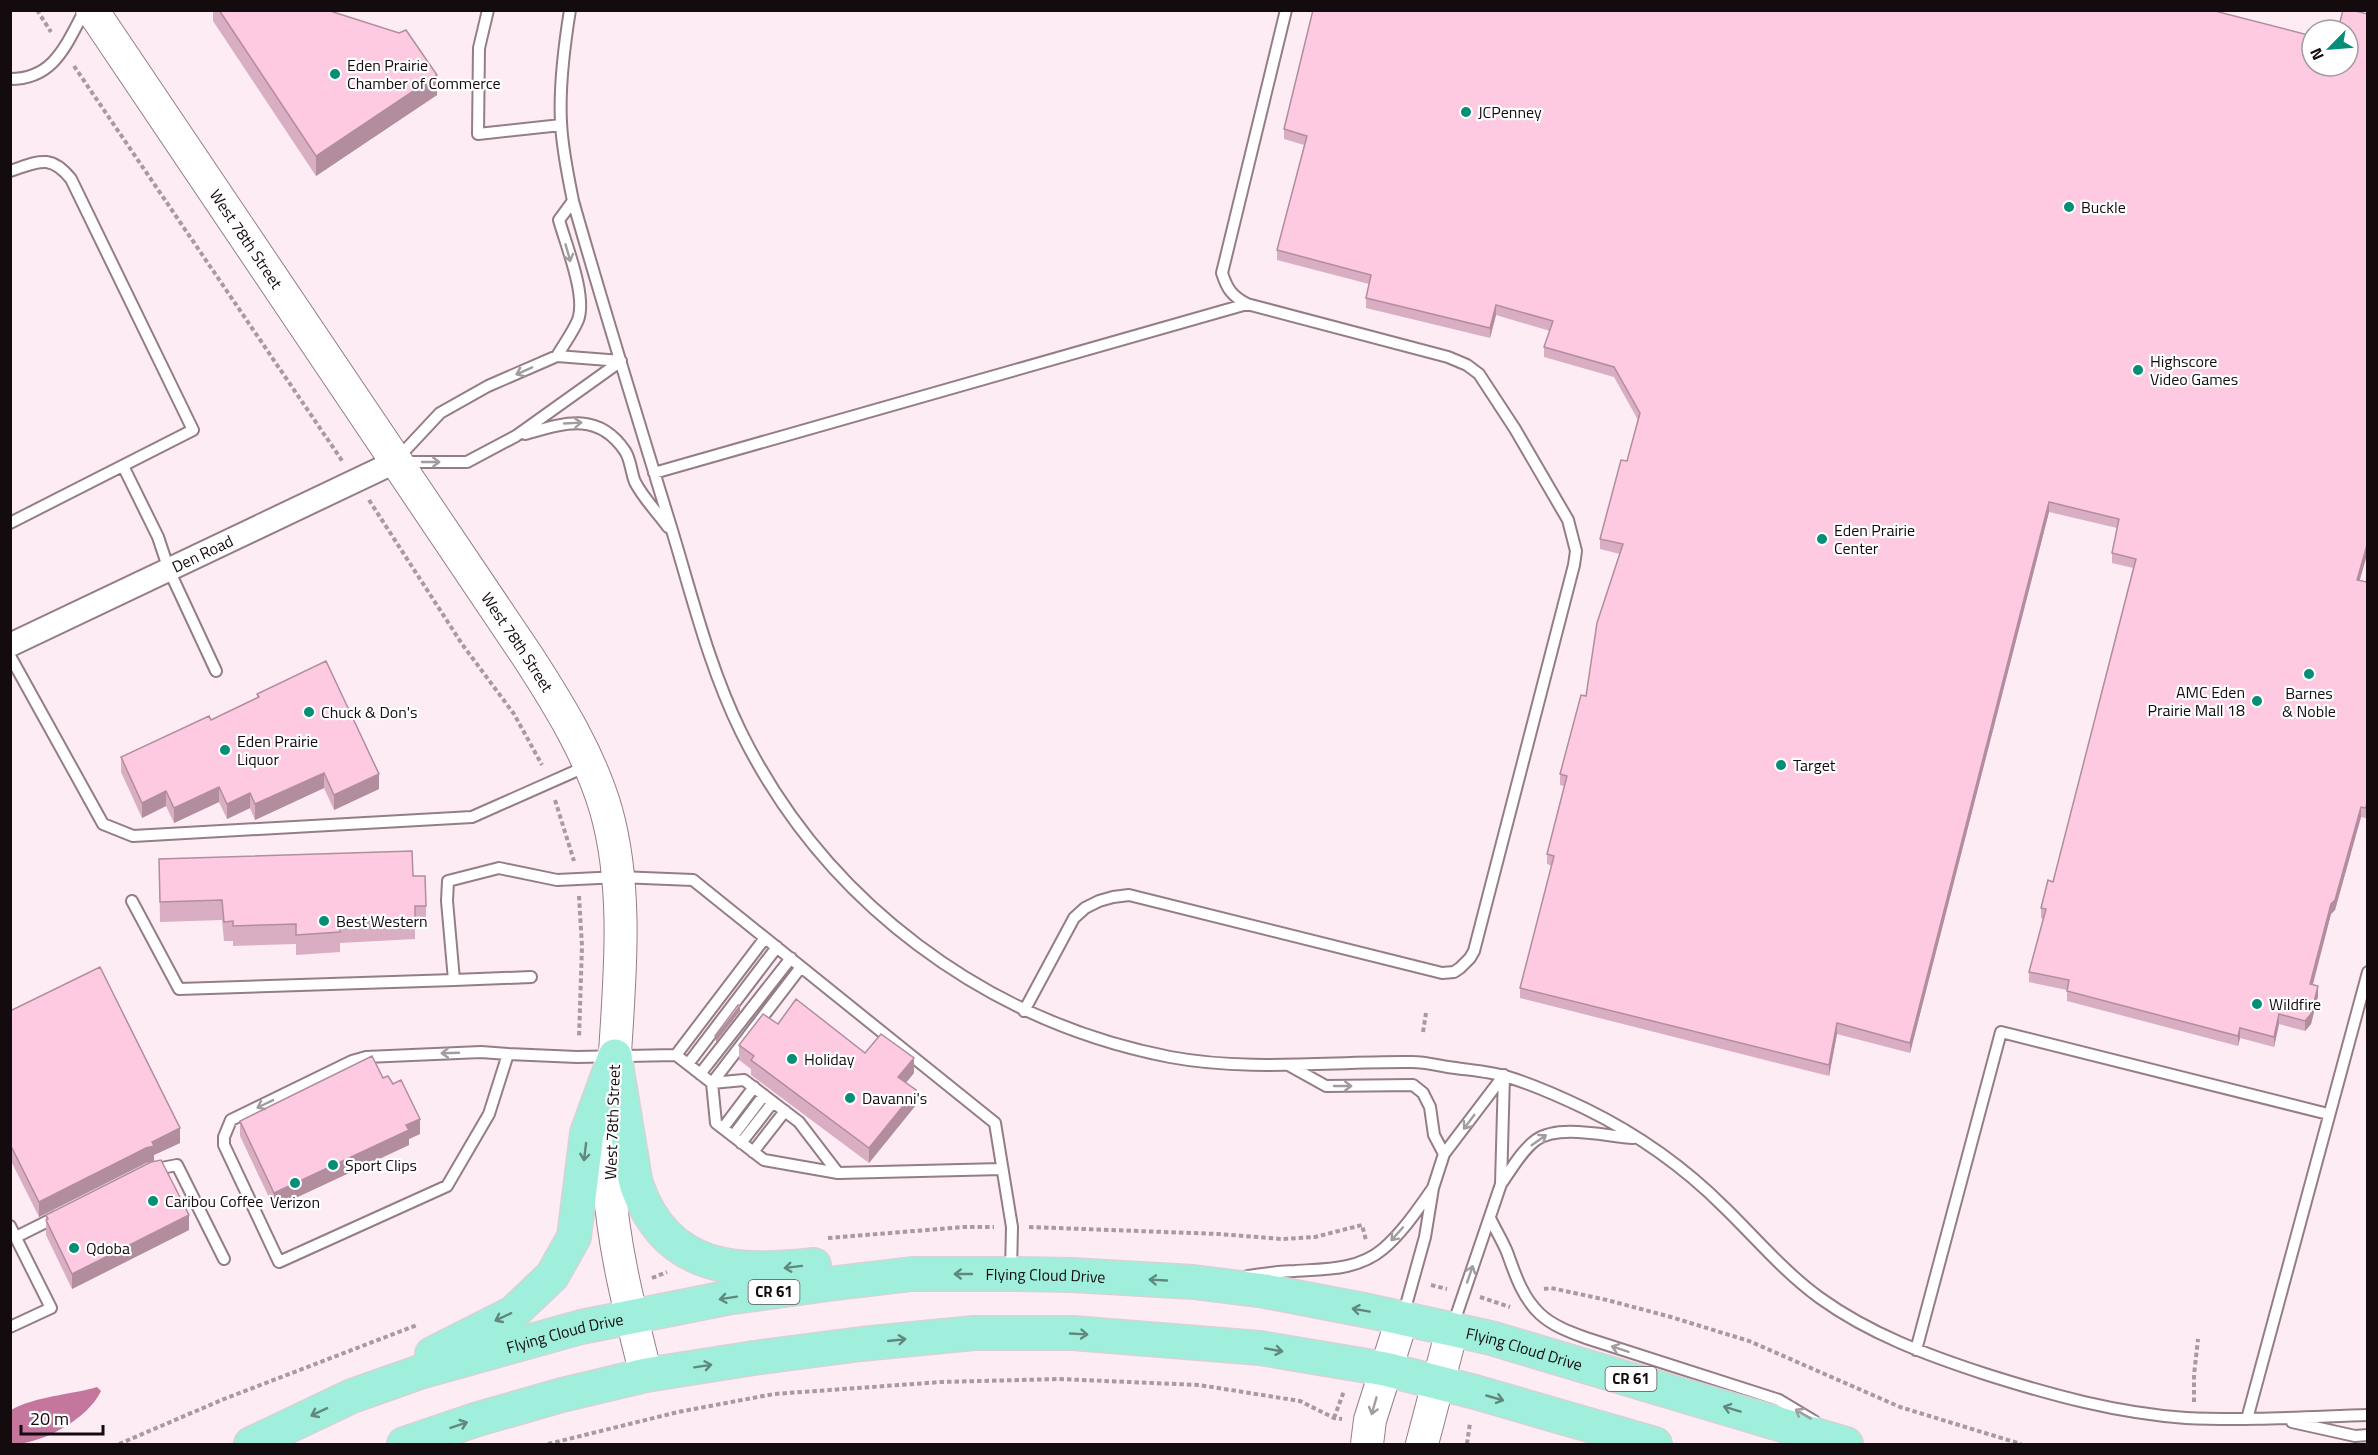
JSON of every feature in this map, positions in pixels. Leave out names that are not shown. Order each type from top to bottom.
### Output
[{"type":"main road","points":[[615,1056],[637,1187],[662,1233],[684,1250],[704,1260],[727,1266],[775,1269],[864,1259],[912,1274]]},
{"type":"main road","points":[[352,1396],[513,1313],[552,1276],[574,1237],[587,1133],[615,1056]]},
{"type":"main road","name":"Flying Cloud Drive","points":[[251,1444],[352,1396],[440,1366],[581,1327],[726,1298],[912,1274],[1072,1275],[1193,1282],[1265,1291],[1491,1338],[1846,1444]]},
{"type":"main road","points":[[404,1444],[488,1416],[562,1395],[646,1376],[754,1358],[861,1344],[974,1333],[1073,1333],[1260,1348],[1385,1369],[1655,1444]]},
{"type":"street","name":"West 78th Street","points":[[92,10],[563,711],[589,765],[606,810],[619,877],[620,963],[609,1179],[614,1233],[646,1376]]},
{"type":"street","name":"Den Road","points":[[10,645],[394,462]]},
{"type":"street","points":[[1367,1444],[1370,1420],[1402,1319]]},
{"type":"street","points":[[1422,1444],[1452,1330]]},
{"type":"lane","points":[[10,79],[33,76],[56,61],[85,10]]},
{"type":"lane","points":[[488,10],[479,48],[478,134],[561,124]]},
{"type":"lane","points":[[570,10],[562,69],[561,124],[573,201],[696,614],[723,691],[759,767],[809,840],[842,877],[907,938],[947,968],[1024,1011],[1074,1032],[1124,1047],[1176,1058],[1227,1064],[1290,1066],[1417,1062],[1504,1075],[1581,1107],[1665,1156],[1695,1180],[1783,1269],[1820,1298],[1856,1321],[1916,1350],[2075,1402],[2127,1412],[2195,1418],[2247,1419],[2367,1415]]},
{"type":"lane","points":[[1024,1011],[1074,918],[1085,908],[1113,897],[1129,895],[1182,907],[1442,973],[1454,972],[1460,968],[1474,951],[1576,551],[1568,520],[1479,374],[1467,365],[1448,357],[1247,304],[1233,297],[1226,286],[1222,273],[1286,10]]},
{"type":"lane","points":[[10,171],[41,160],[53,162],[71,179],[193,430],[10,523]]},
{"type":"lane","points":[[557,356],[578,319],[580,307],[559,220],[573,201]]},
{"type":"lane","points":[[654,473],[1247,304]]},
{"type":"lane","points":[[394,462],[440,413],[488,386],[557,356],[621,361]]},
{"type":"lane","points":[[394,462],[468,462],[516,436],[621,361]]},
{"type":"lane","points":[[516,436],[570,422],[584,423],[602,429],[615,439],[626,453],[635,483],[674,535]]},
{"type":"lane","points":[[123,466],[159,537],[169,570],[216,671]]},
{"type":"lane","points":[[10,656],[103,824],[133,836],[471,817],[589,765]]},
{"type":"lane","points":[[454,980],[447,901],[448,881],[499,868],[557,880],[619,877],[693,880],[995,1123],[1012,1227],[1011,1274]]},
{"type":"lane","points":[[132,901],[178,989],[531,977]]},
{"type":"lane","points":[[676,1055],[765,938]]},
{"type":"lane","points":[[688,1064],[777,947]]},
{"type":"lane","points":[[700,1074],[791,958]]},
{"type":"lane","points":[[801,967],[712,1083],[716,1123],[764,1160],[838,1173],[1002,1169]]},
{"type":"lane","points":[[2247,1419],[2367,972]]},
{"type":"lane","points":[[1916,1350],[2001,1032],[2328,1114]]},
{"type":"lane","points":[[508,1054],[489,1114],[447,1186],[279,1262],[224,1145],[224,1137],[231,1120],[352,1061],[366,1057],[481,1052],[577,1057],[676,1055],[712,1083],[744,1080],[800,1122],[838,1173]]},
{"type":"lane","points":[[1290,1066],[1326,1086],[1413,1085],[1423,1093],[1430,1107],[1434,1135],[1444,1154]]},
{"type":"lane","points":[[1402,1319],[1425,1237],[1433,1188],[1444,1154],[1504,1075]]},
{"type":"lane","points":[[1452,1330],[1501,1184],[1504,1075]]},
{"type":"lane","points":[[723,1128],[754,1088]]},
{"type":"lane","points":[[737,1139],[768,1098]]},
{"type":"lane","points":[[753,1152],[785,1111]]},
{"type":"lane","points":[[1501,1184],[1528,1148],[1547,1134],[1562,1131],[1635,1138]]},
{"type":"lane","points":[[138,1175],[149,1170],[177,1165],[225,1259]]},
{"type":"lane","points":[[1193,1282],[1293,1270],[1329,1270],[1348,1266],[1374,1256],[1398,1235],[1433,1188]]},
{"type":"lane","points":[[16,1237],[67,1211]]},
{"type":"lane","points":[[1490,1218],[1506,1250],[1516,1280],[1528,1299],[1540,1314],[1559,1327],[1586,1338],[1779,1400],[1853,1444]]},
{"type":"lane","points":[[10,1226],[51,1308],[10,1327]]},
{"type":"lane","points":[[2274,1418],[2355,1436],[2367,1435]]},
{"type":"path","points":[[37,10],[62,50],[356,479],[462,644],[514,714],[538,757],[563,821],[577,880],[582,946],[582,998],[577,1057]]},
{"type":"path","points":[[1423,1032],[1426,1013]]},
{"type":"path","points":[[119,1444],[224,1400],[424,1323]]},
{"type":"path","points":[[2195,1418],[2194,1375],[2198,1339]]},
{"type":"path","points":[[548,1444],[678,1412],[774,1394],[941,1382],[1059,1379],[1199,1385],[1300,1401],[1334,1418]]},
{"type":"shaded area","points":[[97,1387],[101,1391],[95,1401],[75,1420],[36,1440],[11,1444],[11,1410],[42,1399]]},
{"type":"building","name":"Eden Prairie Chamber of Commerce","points":[[219,10],[327,10],[399,33],[406,30],[437,75],[316,156]]},
{"type":"building","name":"Eden Prairie Center","points":[[1313,10],[2211,10],[2300,33],[2300,78],[2360,78],[2360,18],[2341,18],[2343,10],[2367,14],[2367,545],[2357,580],[2367,582],[2367,802],[2366,808],[2361,807],[2335,900],[2331,904],[2310,984],[2318,986],[2311,1014],[2305,1021],[2279,1014],[2274,1037],[2240,1028],[2238,1036],[2067,991],[2069,980],[2029,972],[2046,909],[2041,908],[2048,880],[2053,882],[2136,559],[2112,553],[2119,519],[2049,502],[1910,1043],[1837,1023],[1829,1065],[1520,988],[1554,856],[1547,854],[1567,776],[1560,774],[1581,695],[1586,696],[1597,623],[1623,544],[1600,539],[1621,460],[1627,461],[1640,413],[1614,367],[1544,347],[1553,321],[1496,305],[1490,328],[1366,298],[1371,275],[1277,250],[1307,136],[1284,129]]},
{"type":"building","points":[[326,661],[379,774],[334,795],[324,773],[255,804],[250,793],[227,804],[219,787],[174,808],[166,791],[142,803],[121,757],[209,716],[211,720],[259,697],[257,694]]},
{"type":"building","name":"Best Western","points":[[412,851],[413,876],[425,876],[426,906],[415,906],[415,919],[340,923],[340,932],[296,935],[296,924],[233,926],[233,921],[224,922],[222,900],[160,902],[159,859]]},
{"type":"building","points":[[100,967],[180,1128],[152,1142],[154,1146],[39,1202],[10,1144],[10,1011]]},
{"type":"building","points":[[796,999],[865,1053],[881,1034],[914,1058],[898,1077],[916,1090],[869,1148],[751,1060],[754,1056],[739,1045],[763,1014],[778,1024]]},
{"type":"building","points":[[738,1005],[740,1006],[716,1037],[715,1036]]},
{"type":"building","points":[[372,1056],[383,1078],[388,1076],[393,1084],[401,1080],[420,1119],[406,1125],[409,1130],[274,1193],[240,1121]]},
{"type":"building","points":[[161,1160],[189,1215],[72,1274],[46,1220],[48,1219],[46,1215],[151,1162]]},
{"type":"place","name":"Eden Prairie Chamber of Commerce","points":[[335,74]]},
{"type":"place","name":"JCPenney","points":[[1466,112]]},
{"type":"place","name":"Buckle","points":[[2069,207]]},
{"type":"place","name":"Highscore Video Games","points":[[2138,370]]},
{"type":"place","name":"Eden Prairie Center","points":[[1822,539]]},
{"type":"place","name":"Barnes & Noble","points":[[2309,674]]},
{"type":"place","name":"AMC Eden Prairie Mall 18","points":[[2257,701]]},
{"type":"place","name":"Chuck & Don's","points":[[309,712]]},
{"type":"place","name":"Eden Prairie Liquor","points":[[225,750]]},
{"type":"place","name":"Target","points":[[1781,765]]},
{"type":"place","name":"Best Western","points":[[324,921]]},
{"type":"place","name":"Wildfire","points":[[2257,1004]]},
{"type":"place","name":"Holiday","points":[[792,1059]]},
{"type":"place","name":"Davanni's","points":[[850,1098]]},
{"type":"place","name":"Sport Clips","points":[[333,1165]]},
{"type":"place","name":"Verizon","points":[[295,1183]]},
{"type":"place","name":"Caribou Coffee","points":[[153,1201]]},
{"type":"place","name":"Qdoba","points":[[74,1248]]}]
